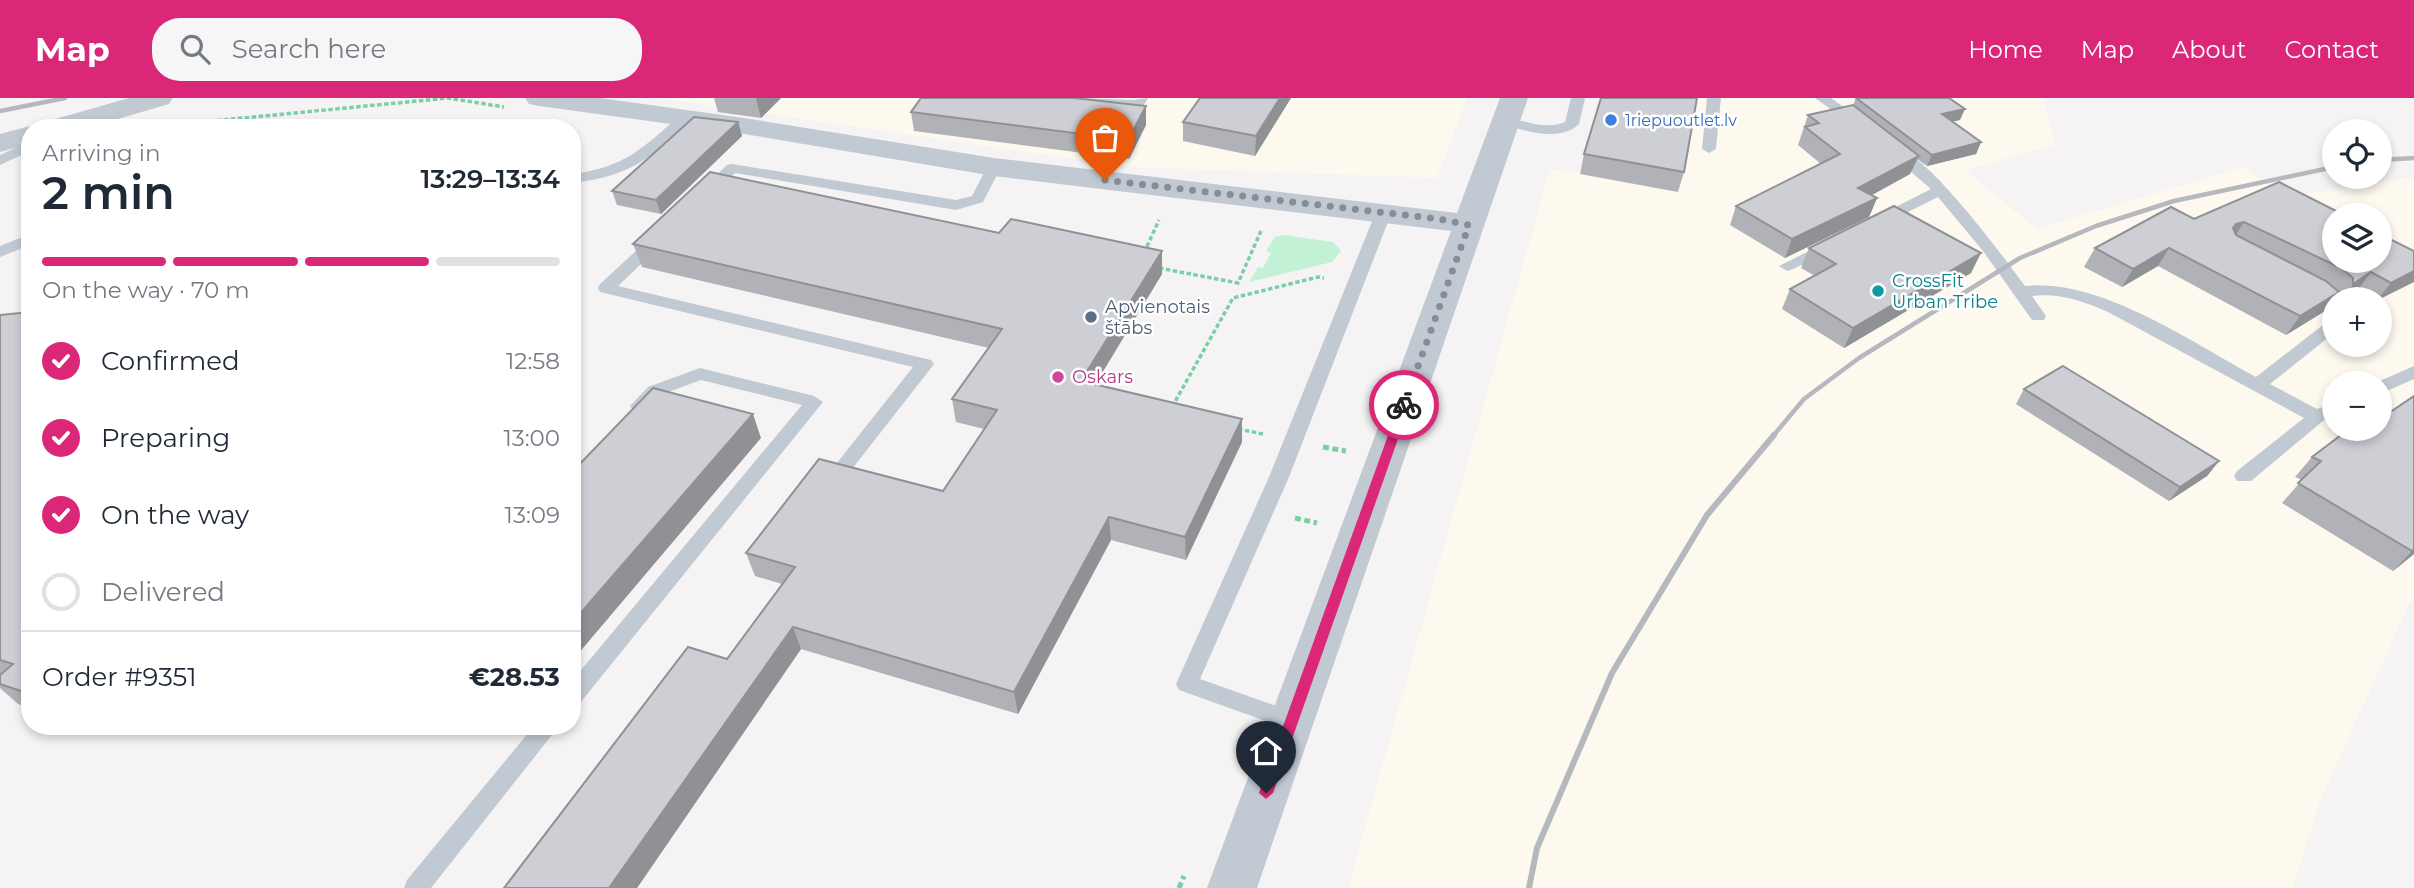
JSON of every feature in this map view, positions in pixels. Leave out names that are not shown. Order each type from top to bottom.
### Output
[{"type":"street","points":[[88,119],[159,98]]},
{"type":"street","points":[[539,98],[685,118],[994,167],[1469,225]]},
{"type":"street","points":[[1232,888],[1510,110]]},
{"type":"street","points":[[0,143],[21,137]]},
{"type":"lane","points":[[1089,98],[1137,105],[1141,98]]},
{"type":"lane","points":[[1510,110],[1535,128],[1565,128],[1572,124],[1577,98]]},
{"type":"lane","points":[[1709,149],[1714,98]]},
{"type":"lane","points":[[1822,98],[1876,136],[1940,190],[1989,248],[2038,316]]},
{"type":"lane","points":[[581,178],[603,176],[633,165],[685,118]]},
{"type":"lane","points":[[0,161],[21,150]]},
{"type":"lane","points":[[693,205],[732,168],[956,205],[978,199],[994,167]]},
{"type":"lane","points":[[1869,225],[1940,190]]},
{"type":"lane","points":[[1291,721],[1187,684],[1293,440],[1383,214]]},
{"type":"lane","points":[[674,224],[606,288],[925,364],[838,473]]},
{"type":"lane","points":[[1787,266],[1846,237]]},
{"type":"lane","points":[[0,252],[21,243]]},
{"type":"lane","points":[[2020,292],[2053,288],[2079,293],[2114,308],[2317,417]]},
{"type":"lane","points":[[2257,385],[2322,334]]},
{"type":"lane","points":[[2392,382],[2414,372]]},
{"type":"lane","points":[[581,686],[814,402],[699,374],[654,391],[626,419]]},
{"type":"lane","points":[[2244,476],[2322,415]]},
{"type":"lane","points":[[416,888],[541,735]]},
{"type":"path","points":[[1138,264],[1163,213]]},
{"type":"path","points":[[1168,414],[1233,298],[1262,228]]},
{"type":"path","points":[[1151,266],[1238,284]]},
{"type":"path","points":[[1233,298],[1318,277],[1334,280]]},
{"type":"path","points":[[1231,427],[1347,451]]},
{"type":"shaded area","points":[[657,98],[1467,98],[1437,178],[1132,167]]},
{"type":"shaded area","points":[[1602,98],[2043,98],[2055,145],[1965,170],[2037,229],[2243,167],[2285,197],[2337,189],[2392,189],[2392,180],[2414,177],[2414,601],[2409,604],[2319,803],[2293,888],[1348,888],[1550,169],[1580,173]]},
{"type":"green space","points":[[1283,235],[1333,242],[1341,251],[1332,262],[1249,282],[1258,267],[1263,268],[1271,253],[1266,251],[1275,237]]},
{"type":"building","points":[[921,98],[1074,98],[1146,106],[1128,140],[911,112]]},
{"type":"building","points":[[1200,98],[1280,98],[1256,136],[1183,122]]},
{"type":"building","points":[[1601,98],[1697,98],[1684,172],[1584,154]]},
{"type":"building","points":[[1856,98],[1949,98],[1965,109],[1942,114],[1981,142],[1932,155]]},
{"type":"building","points":[[1853,105],[1919,156],[1858,188],[1877,198],[1792,239],[1736,206],[1840,154],[1805,127],[1819,123],[1808,115]]},
{"type":"building","points":[[694,117],[738,122],[656,200],[612,191]]},
{"type":"building","points":[[710,172],[999,233],[1011,219],[1162,251],[1081,381],[1242,419],[1185,537],[1109,517],[1014,692],[793,627],[609,888],[504,888],[688,647],[727,659],[795,567],[746,553],[819,459],[943,491],[997,410],[952,399],[1002,329],[633,244]]},
{"type":"building","points":[[2279,182],[2322,204],[2322,259],[2244,222],[2233,228],[2236,235],[2333,287],[2322,287],[2322,302],[2300,316],[2169,248],[2133,269],[2095,248],[2171,207],[2194,219]]},
{"type":"building","points":[[1894,206],[1981,253],[1853,328],[1790,289],[1836,264],[1809,248]]},
{"type":"building","points":[[2392,240],[2414,251],[2414,271],[2391,283],[2373,273],[2392,273]]},
{"type":"building","points":[[2347,273],[2370,273],[2353,284],[2353,278]]},
{"type":"building","points":[[21,313],[21,691],[0,684],[0,675],[13,664],[0,660],[0,315]]},
{"type":"building","points":[[2063,366],[2219,461],[2180,487],[2024,389]]},
{"type":"building","points":[[653,388],[753,414],[581,613],[581,463]]},
{"type":"building","points":[[2414,396],[2412,551],[2298,483],[2321,461],[2312,457],[2333,441],[2392,441],[2392,411]]},
{"type":"railway","points":[[0,111],[65,98]]},
{"type":"railway","points":[[2392,159],[2414,158]]},
{"type":"railway","points":[[1773,436],[1804,399],[1859,358],[2020,258],[2096,226],[2174,201],[2322,170]]},
{"type":"railway","points":[[1529,888],[1537,848],[1612,673],[1707,515],[1774,435]]},
{"type":"way so far","points":[[1105,180],[1439,219],[1469,225],[1404,405]]},
{"type":"place","name":"1riepuoutlet.lv","points":[[1611,120]]},
{"type":"place","name":"CrossFit Urban Tribe","points":[[1878,291]]},
{"type":"place","name":"Apvienotais štābs","points":[[1091,317]]},
{"type":"place","name":"Oskars","points":[[1058,377]]},
{"type":"route","points":[[1266,793],[1404,405]]}]
